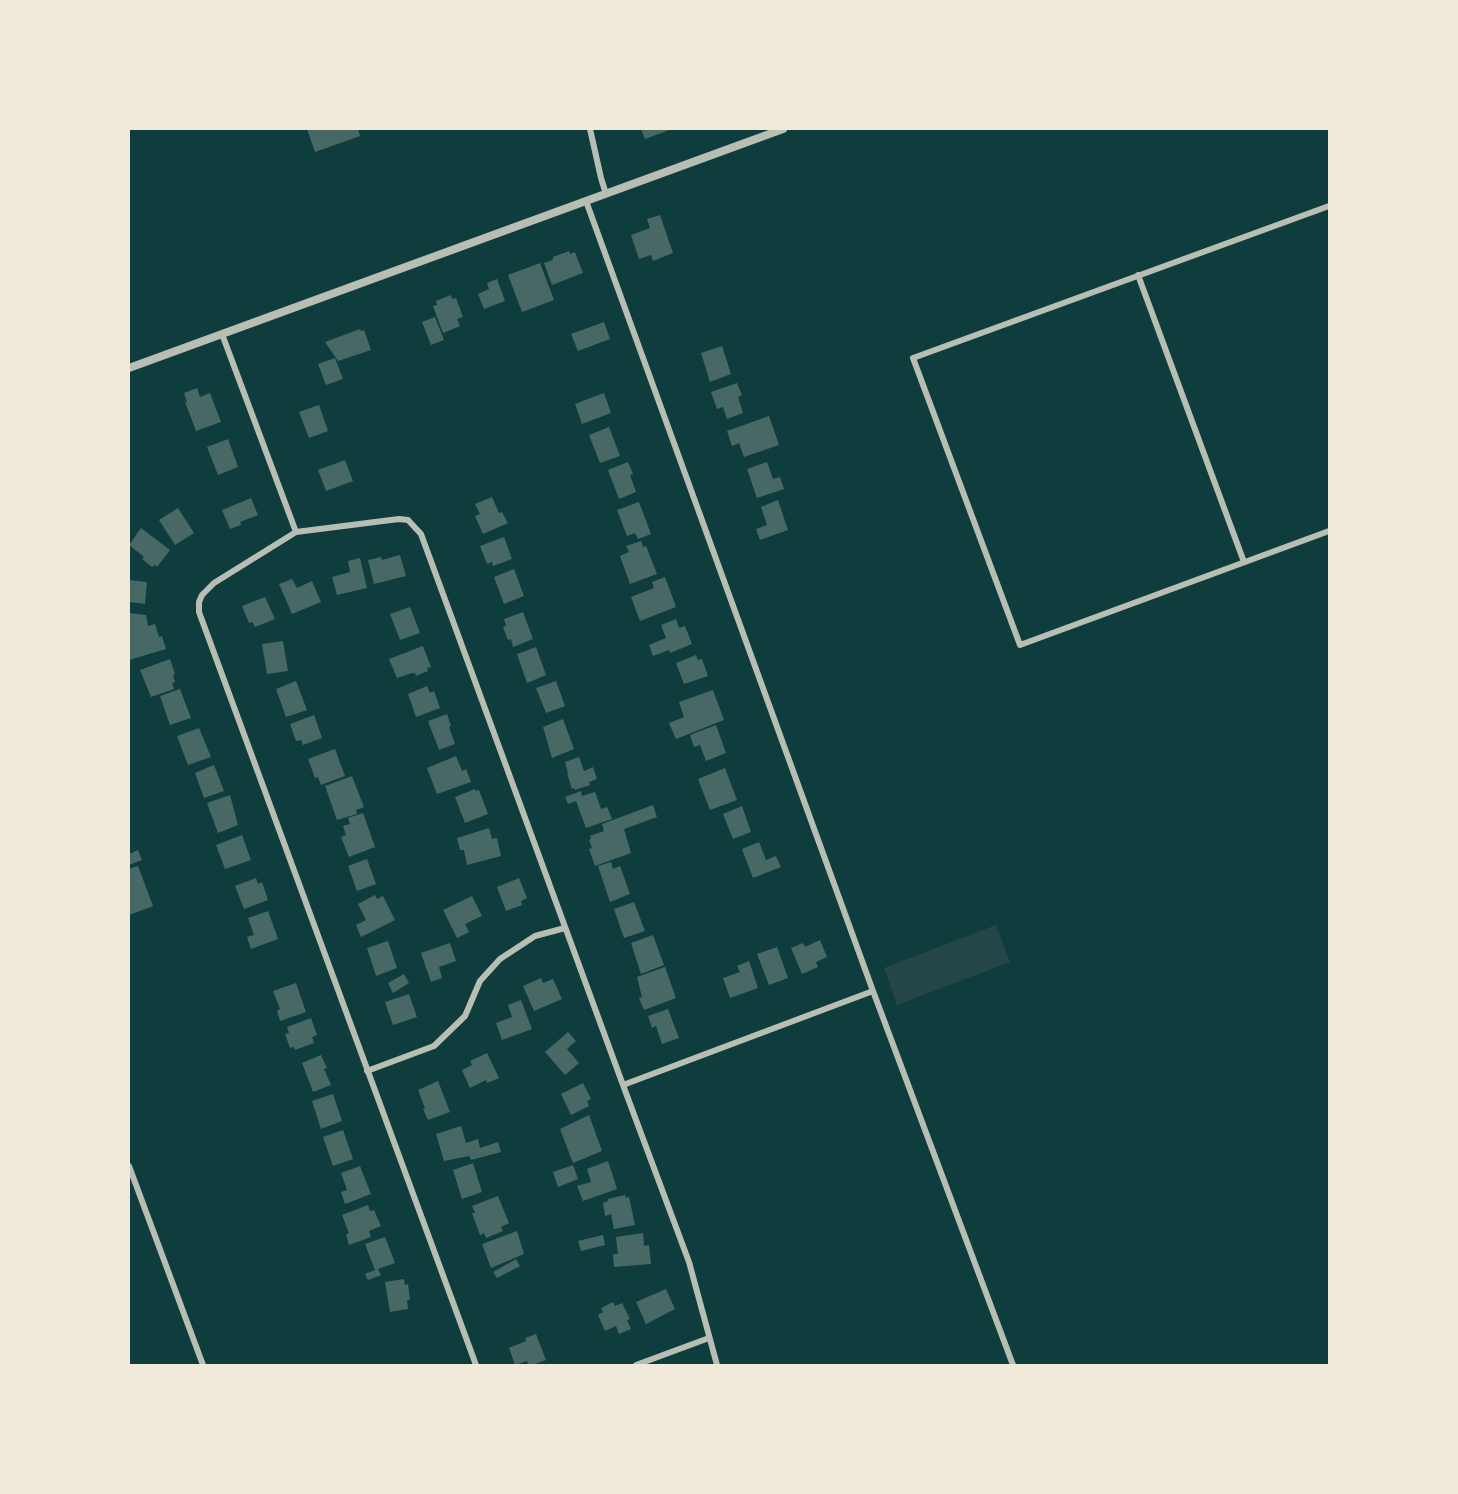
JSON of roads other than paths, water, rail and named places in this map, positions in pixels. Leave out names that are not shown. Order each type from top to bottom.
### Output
[{"type":"street","points":[[590,129],[606,194]]},
{"type":"street","points":[[129,368],[783,129]]},
{"type":"street","points":[[586,201],[873,991],[1013,1365]]},
{"type":"street","points":[[1329,206],[913,358],[1020,645],[1329,531]]},
{"type":"street","points":[[1137,275],[1244,562]]},
{"type":"street","points":[[222,334],[296,532]]},
{"type":"street","points":[[476,1365],[199,612],[202,595],[214,583],[296,532],[399,519],[408,520],[421,534],[689,1262],[717,1365]]},
{"type":"street","points":[[367,1071],[434,1046],[465,1016],[480,981],[500,959],[535,936],[565,928]]},
{"type":"street","points":[[622,1085],[873,991]]},
{"type":"street","points":[[129,1166],[203,1365]]},
{"type":"street","points":[[636,1365],[709,1338]]}]
